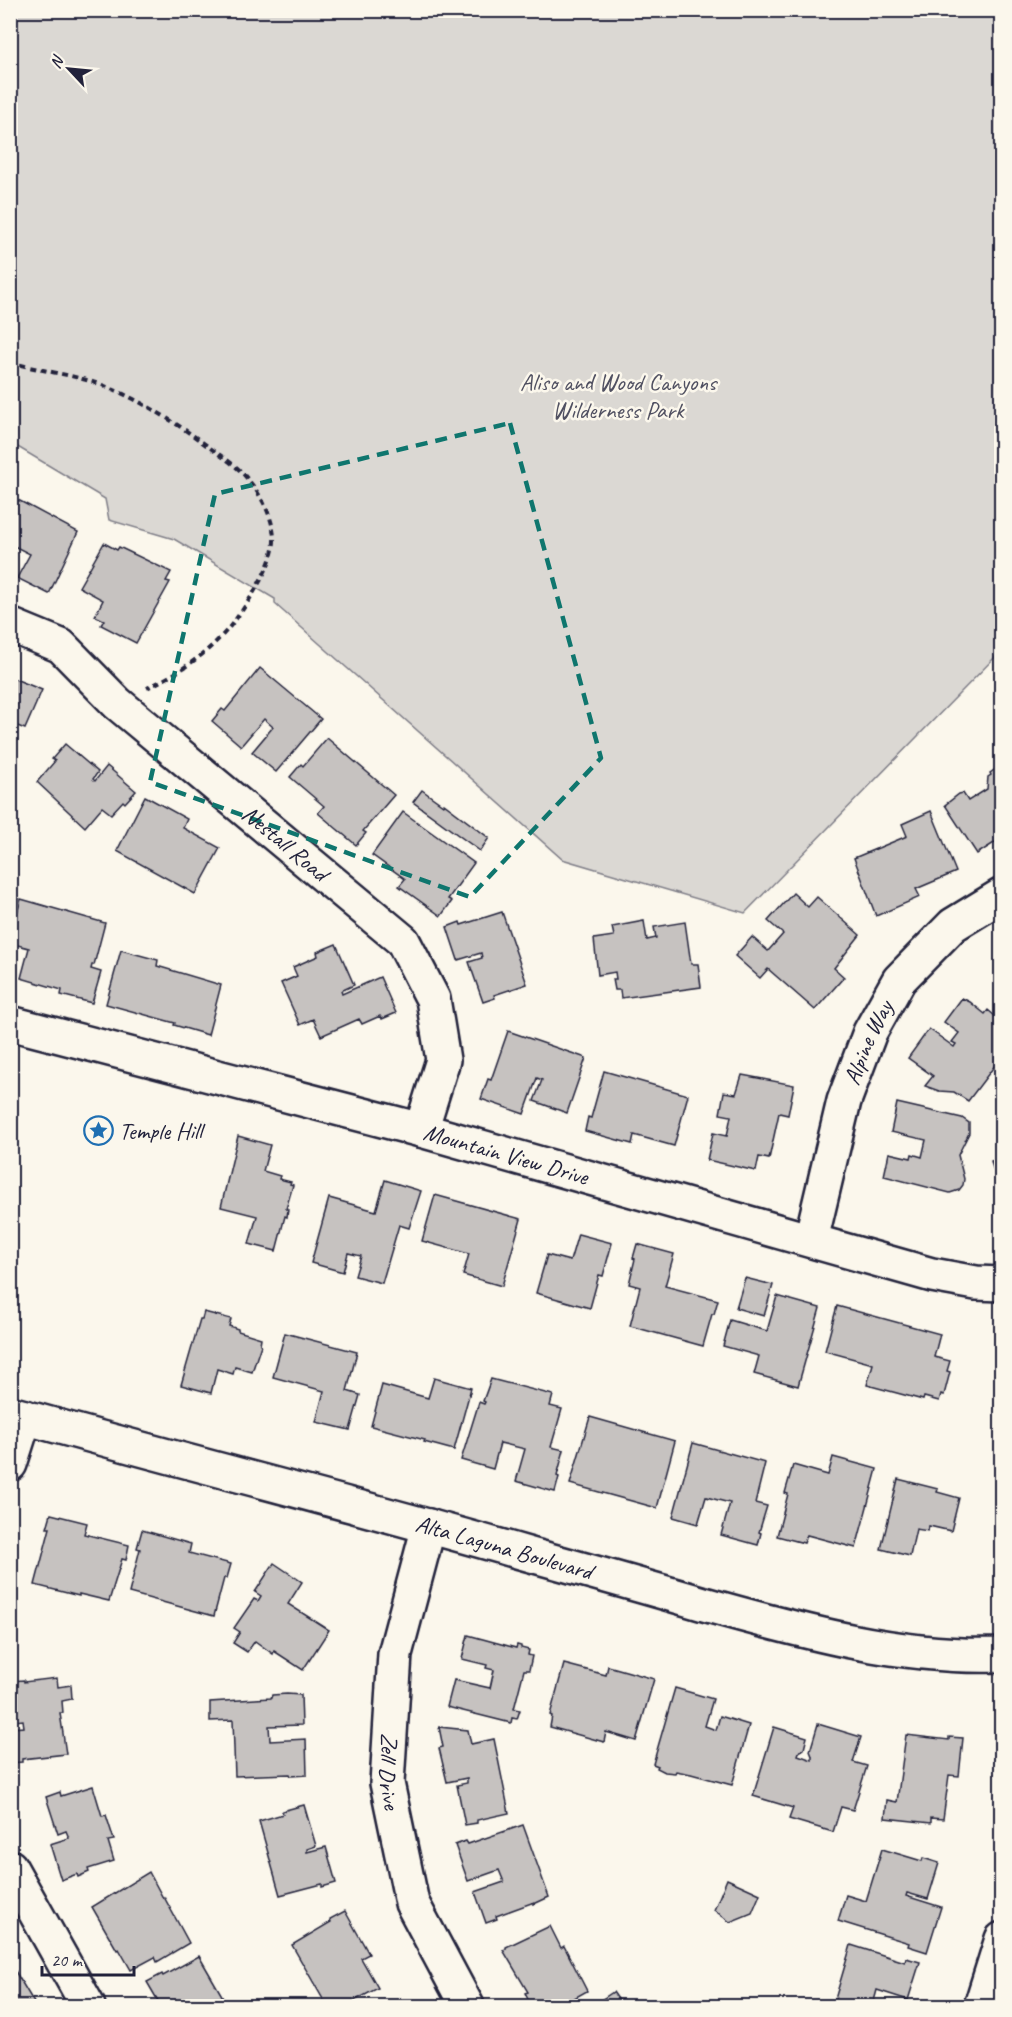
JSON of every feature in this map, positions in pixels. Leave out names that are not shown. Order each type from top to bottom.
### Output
[{"type":"street","name":"Nestall Road","points":[[10,625],[61,646],[117,703],[403,941],[433,999],[442,1060],[421,1130]]},
{"type":"street","name":"Alpine Way","points":[[811,1240],[844,1101],[870,1032],[899,980],[953,925],[1002,895]]},
{"type":"street","name":"Mountain View Drive","points":[[10,1023],[421,1130],[932,1275],[976,1283],[1002,1284]]},
{"type":"street","points":[[10,1464],[18,1415]]},
{"type":"street","name":"Alta Laguna Boulevard","points":[[18,1415],[429,1526],[746,1616],[826,1636],[926,1653],[1002,1656]]},
{"type":"street","name":"Zell Drive","points":[[429,1526],[395,1654],[387,1783],[412,1903],[467,2007]]},
{"type":"street","points":[[10,1867],[88,2007]]},
{"type":"street","points":[[981,2007],[1002,1939]]},
{"type":"path","points":[[10,362],[37,370],[73,376],[111,388],[154,410],[196,437],[244,474],[263,499],[270,516],[274,538],[264,575],[228,629],[201,656],[178,673],[117,703]]},
{"type":"highlighted area","points":[[510,423],[601,758],[470,897],[150,782],[215,494]]},
{"type":"green space","name":"Aliso and Wood Canyons Wilderness Park","points":[[11,10],[1001,11],[1001,651],[745,913],[562,859],[275,604],[275,599],[174,539],[109,520],[105,499],[11,443]]},
{"type":"building","points":[[18,500],[78,532],[49,594],[17,578],[30,554],[10,544],[11,511]]},
{"type":"building","points":[[104,543],[117,550],[119,547],[171,572],[166,581],[170,582],[136,643],[101,625],[104,620],[95,616],[103,600],[79,587]]},
{"type":"building","points":[[260,668],[321,719],[276,772],[252,752],[273,727],[264,719],[241,746],[212,721],[222,709],[225,711]]},
{"type":"building","points":[[10,677],[42,690],[25,729],[10,723]]},
{"type":"building","points":[[327,738],[394,795],[363,831],[366,833],[356,845],[318,813],[324,806],[290,777],[301,764],[303,766]]},
{"type":"building","points":[[65,744],[98,772],[93,779],[95,781],[107,766],[136,791],[111,814],[102,807],[85,827],[37,782],[55,761],[52,759]]},
{"type":"building","points":[[1000,766],[1002,838],[977,854],[945,805],[959,794],[963,793],[968,801],[987,789],[990,773]]},
{"type":"building","points":[[422,790],[489,838],[480,851],[413,802]]},
{"type":"building","points":[[145,796],[187,819],[183,828],[220,848],[195,894],[117,851]]},
{"type":"building","points":[[931,811],[956,872],[916,889],[920,897],[876,916],[854,858],[907,836],[902,824]]},
{"type":"building","points":[[403,812],[474,863],[448,899],[452,901],[441,916],[399,886],[405,879],[372,855]]},
{"type":"building","points":[[793,893],[808,907],[817,897],[860,935],[834,968],[844,977],[815,1010],[768,969],[760,978],[735,956],[752,937],[768,951],[783,934],[768,921]]},
{"type":"building","points":[[21,899],[105,923],[91,969],[101,972],[92,1003],[61,995],[62,990],[21,978],[29,948],[10,943],[10,920],[12,916],[16,917]]},
{"type":"building","points":[[502,912],[527,984],[494,995],[495,998],[483,1002],[469,962],[482,958],[481,953],[458,960],[447,927]]},
{"type":"building","points":[[644,921],[647,940],[656,938],[654,927],[685,922],[691,964],[698,964],[701,987],[621,998],[620,990],[615,990],[613,979],[616,979],[615,972],[598,975],[594,939],[614,936],[612,927]]},
{"type":"building","points":[[336,944],[354,985],[341,991],[342,994],[380,977],[396,1013],[382,1019],[380,1016],[362,1024],[359,1019],[321,1036],[313,1019],[300,1025],[281,983],[297,976],[293,967],[318,956],[317,952]]},
{"type":"building","points":[[121,950],[158,960],[157,966],[221,985],[208,1035],[174,1025],[175,1023],[106,1004]]},
{"type":"building","points":[[962,998],[985,1014],[988,1010],[1002,1022],[1002,1056],[968,1101],[954,1092],[939,1091],[925,1086],[933,1076],[908,1058],[929,1029],[954,1047],[956,1044],[952,1042],[959,1033],[944,1022]]},
{"type":"building","points":[[508,1031],[586,1058],[567,1113],[534,1101],[542,1080],[537,1078],[524,1114],[481,1099],[488,1079],[491,1080]]},
{"type":"building","points":[[604,1071],[688,1095],[674,1146],[634,1135],[632,1144],[585,1131]]},
{"type":"building","points":[[742,1075],[794,1085],[788,1115],[779,1113],[769,1159],[759,1157],[756,1171],[707,1160],[713,1133],[727,1136],[731,1116],[720,1114],[724,1092],[736,1094]]},
{"type":"building","points":[[897,1103],[962,1118],[969,1123],[969,1133],[958,1155],[964,1179],[959,1190],[950,1193],[884,1176],[889,1153],[911,1158],[912,1154],[922,1157],[926,1140],[891,1132]]},
{"type":"building","points":[[238,1136],[270,1145],[263,1171],[280,1176],[279,1179],[291,1182],[290,1184],[293,1185],[286,1209],[288,1209],[287,1217],[285,1216],[276,1251],[249,1244],[257,1216],[221,1207]]},
{"type":"building","points":[[1002,1158],[1002,1201],[991,1161]]},
{"type":"building","points":[[385,1180],[421,1191],[409,1228],[399,1225],[382,1283],[355,1276],[361,1256],[348,1253],[343,1272],[311,1263],[329,1198],[376,1211]]},
{"type":"building","points":[[435,1195],[521,1219],[502,1286],[463,1275],[469,1254],[422,1241]]},
{"type":"building","points":[[578,1234],[612,1243],[603,1276],[599,1275],[590,1308],[536,1293],[547,1255],[570,1261]]},
{"type":"building","points":[[637,1244],[674,1254],[665,1286],[718,1300],[703,1346],[630,1326],[640,1287],[629,1284]]},
{"type":"building","points":[[745,1278],[773,1285],[764,1316],[736,1308]]},
{"type":"building","points":[[777,1296],[820,1308],[798,1386],[754,1374],[759,1356],[723,1346],[730,1320],[767,1331]]},
{"type":"building","points":[[837,1306],[940,1334],[934,1357],[950,1361],[947,1371],[950,1372],[944,1395],[941,1394],[939,1401],[924,1397],[923,1400],[867,1385],[873,1364],[825,1351]]},
{"type":"building","points":[[204,1312],[231,1319],[229,1326],[261,1338],[252,1372],[235,1367],[233,1374],[217,1369],[211,1393],[181,1385]]},
{"type":"building","points":[[285,1333],[357,1352],[347,1391],[360,1395],[350,1430],[316,1422],[324,1391],[273,1377]]},
{"type":"building","points":[[434,1378],[471,1388],[454,1450],[371,1426],[382,1385],[428,1398]]},
{"type":"building","points":[[491,1379],[553,1395],[550,1406],[562,1409],[551,1447],[564,1450],[555,1492],[516,1481],[525,1449],[500,1443],[493,1469],[461,1460],[479,1402],[484,1404]]},
{"type":"building","points":[[590,1417],[675,1441],[657,1508],[570,1484]]},
{"type":"building","points":[[693,1443],[765,1463],[755,1503],[767,1506],[759,1532],[761,1533],[758,1545],[721,1535],[730,1503],[706,1497],[698,1524],[673,1517]]},
{"type":"building","points":[[833,1457],[877,1469],[856,1548],[807,1535],[804,1543],[777,1536],[793,1465],[828,1475]]},
{"type":"building","points":[[898,1479],[938,1489],[937,1492],[959,1498],[951,1531],[929,1526],[928,1531],[916,1529],[910,1556],[881,1549]]},
{"type":"building","points":[[51,1514],[87,1523],[84,1534],[129,1545],[126,1560],[122,1559],[109,1601],[35,1585],[50,1528],[47,1528]]},
{"type":"building","points":[[142,1530],[191,1544],[189,1553],[231,1564],[227,1578],[224,1578],[214,1616],[129,1593],[140,1549],[137,1548]]},
{"type":"building","points":[[274,1563],[302,1582],[288,1604],[329,1630],[303,1670],[274,1651],[273,1654],[255,1641],[247,1652],[233,1643],[240,1632],[234,1628],[254,1599],[258,1601],[261,1596],[255,1592]]},
{"type":"building","points":[[468,1635],[516,1648],[517,1645],[521,1646],[529,1650],[528,1655],[532,1656],[529,1670],[524,1670],[514,1709],[520,1710],[517,1719],[512,1718],[511,1723],[447,1707],[454,1680],[490,1688],[494,1670],[486,1668],[487,1665],[462,1659]]},
{"type":"building","points":[[564,1664],[606,1675],[608,1666],[654,1679],[636,1741],[606,1732],[604,1742],[550,1727],[552,1716],[550,1715]]},
{"type":"building","points":[[57,1678],[58,1687],[71,1685],[72,1699],[62,1701],[63,1713],[60,1713],[66,1754],[22,1759],[22,1762],[10,1763],[10,1728],[24,1727],[23,1720],[15,1721],[10,1681],[24,1680],[24,1682]]},
{"type":"building","points":[[675,1688],[713,1699],[705,1726],[716,1730],[720,1716],[749,1725],[732,1785],[676,1771],[675,1773],[665,1772],[653,1764]]},
{"type":"building","points":[[272,1695],[301,1695],[302,1725],[269,1726],[270,1741],[306,1739],[307,1775],[235,1776],[233,1720],[210,1721],[210,1702],[271,1698]]},
{"type":"building","points":[[818,1724],[861,1737],[853,1762],[867,1766],[853,1810],[841,1807],[833,1832],[789,1819],[793,1808],[753,1796],[774,1727],[807,1737],[804,1749],[798,1755],[812,1760],[810,1751]]},
{"type":"building","points":[[439,1727],[468,1730],[471,1744],[494,1739],[509,1813],[465,1825],[457,1785],[467,1783],[467,1778],[447,1782],[439,1748],[443,1747]]},
{"type":"building","points":[[906,1735],[949,1740],[949,1737],[963,1738],[959,1776],[949,1775],[943,1819],[931,1818],[931,1823],[885,1818],[887,1800],[897,1802]]},
{"type":"building","points":[[93,1786],[102,1816],[106,1815],[114,1840],[108,1841],[114,1861],[88,1869],[89,1872],[78,1877],[77,1874],[61,1880],[50,1844],[69,1838],[66,1831],[58,1834],[46,1797],[60,1792],[61,1796]]},
{"type":"building","points":[[304,1805],[316,1846],[307,1849],[307,1852],[326,1847],[336,1883],[322,1887],[322,1884],[280,1895],[259,1821]]},
{"type":"building","points":[[523,1825],[549,1897],[496,1916],[497,1919],[486,1923],[475,1892],[504,1882],[499,1870],[468,1881],[455,1845],[466,1841],[468,1844]]},
{"type":"building","points":[[882,1849],[922,1861],[923,1858],[939,1863],[928,1899],[907,1893],[906,1896],[941,1907],[927,1952],[908,1946],[909,1943],[838,1921],[846,1895],[866,1901]]},
{"type":"building","points":[[149,1872],[189,1943],[157,1962],[155,1957],[131,1970],[92,1907]]},
{"type":"building","points":[[727,1879],[760,1894],[752,1913],[730,1922],[714,1910]]},
{"type":"building","points":[[345,1911],[369,1954],[361,1958],[378,1988],[345,2006],[327,2006],[292,1945]]},
{"type":"building","points":[[550,1926],[561,1948],[564,1946],[587,1991],[563,2006],[531,2006],[525,1993],[528,1992],[503,1950]]},
{"type":"building","points":[[851,1945],[905,1962],[906,1958],[920,1962],[908,2000],[877,1990],[874,2001],[892,2006],[833,2006]]},
{"type":"building","points":[[199,1956],[228,2006],[187,2006],[185,2004],[161,2006],[147,1982]]},
{"type":"building","points":[[15,1971],[36,2006],[10,2006],[10,1974]]},
{"type":"building","points":[[613,1992],[623,2006],[592,2006]]},
{"type":"place","name":"Temple Hill","points":[[98,1131]]}]
